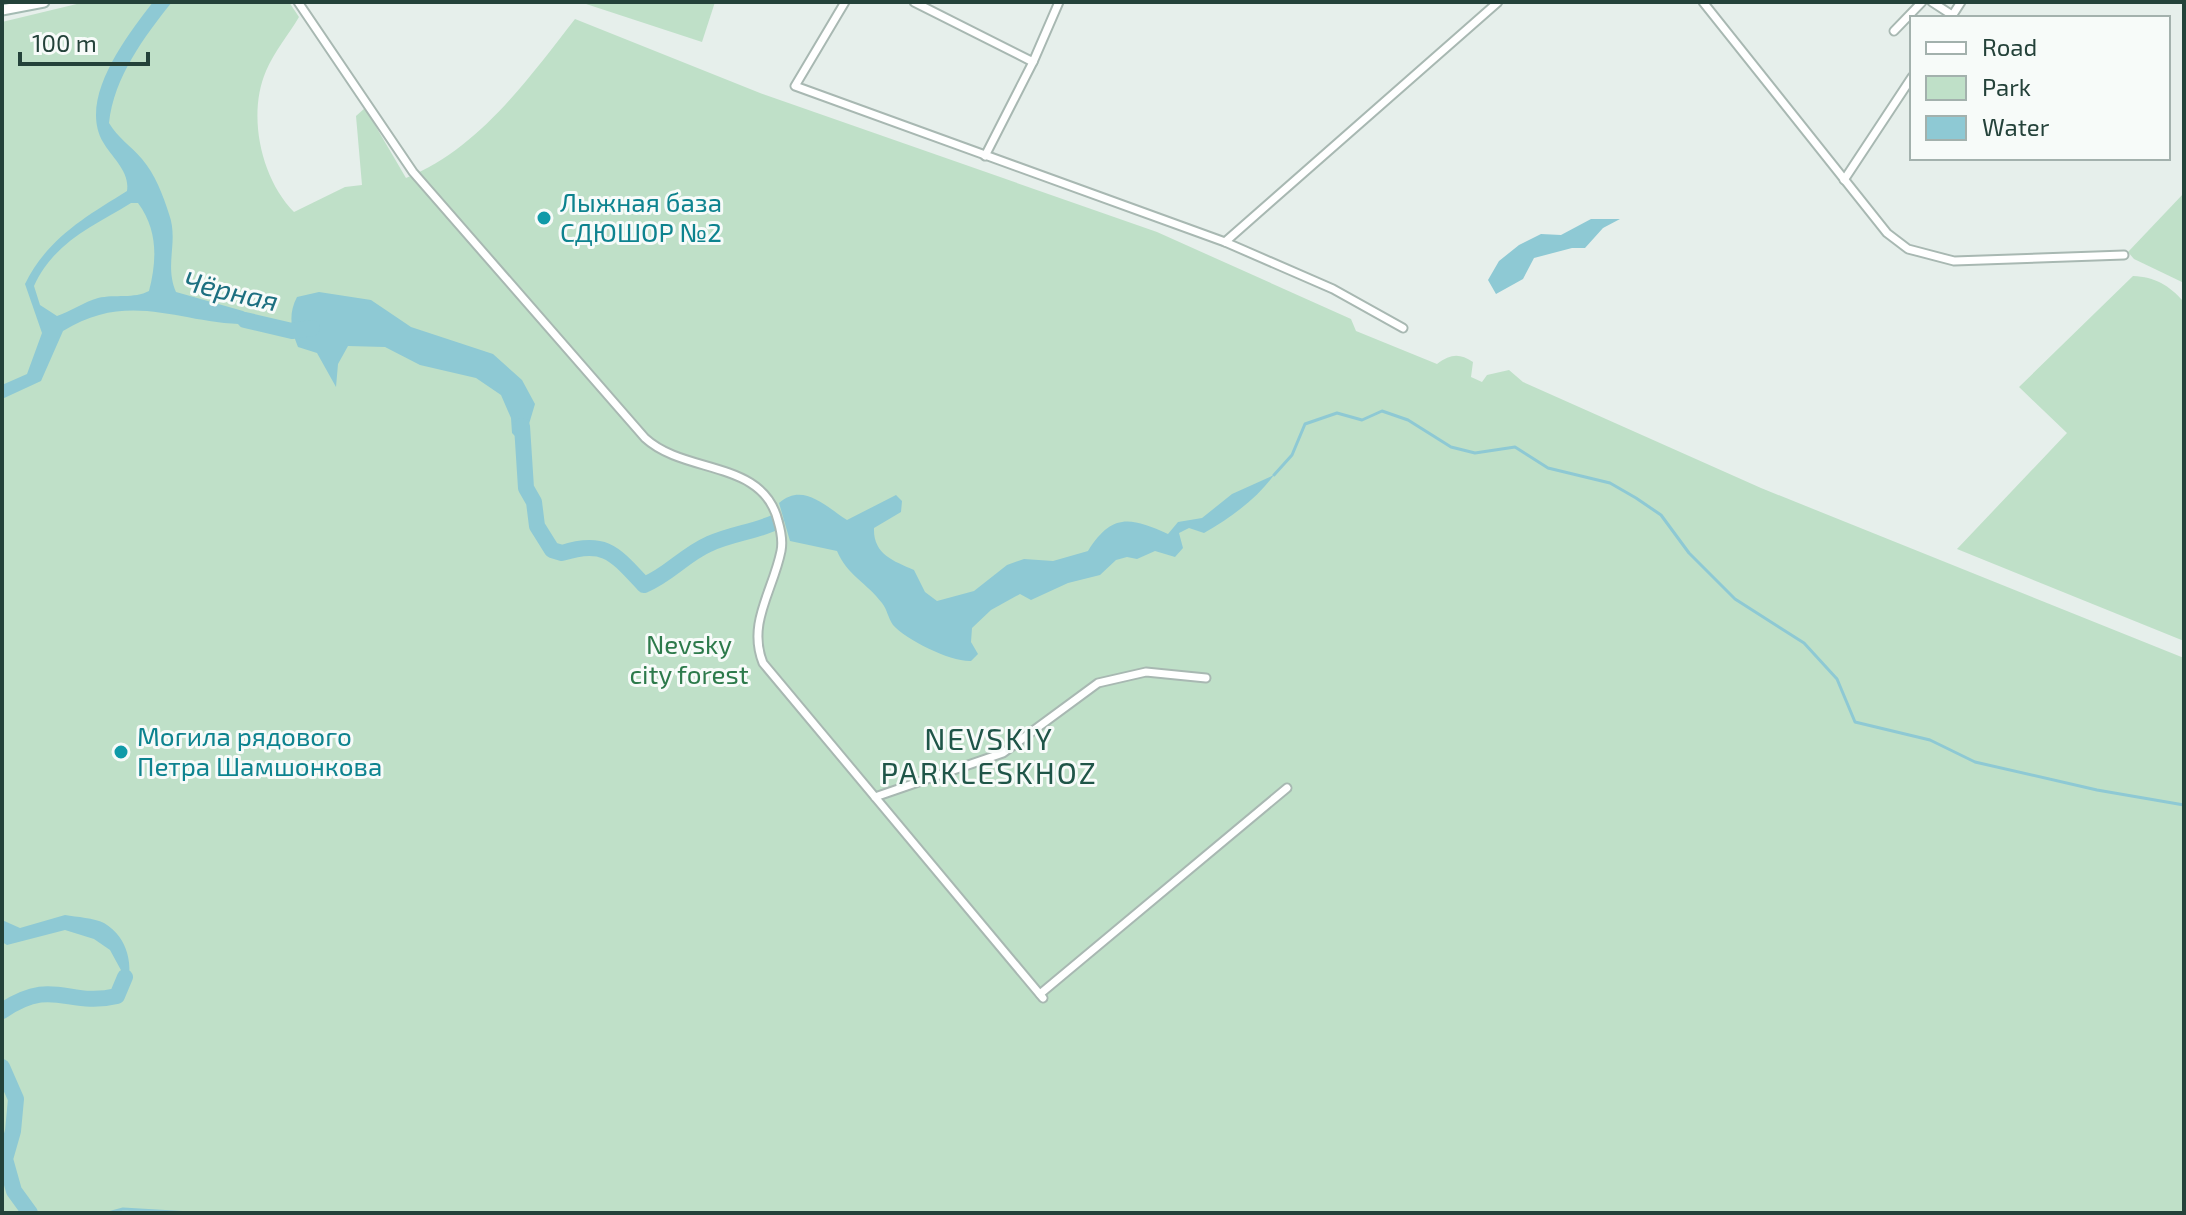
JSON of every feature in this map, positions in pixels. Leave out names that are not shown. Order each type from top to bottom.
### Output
[{"type":"main road","points":[[2,10],[44,2]]},
{"type":"street","points":[[298,2],[413,172],[645,438],[673,458],[739,475],[758,487],[774,504],[782,536],[781,552],[757,628],[756,646],[763,663],[1042,996],[1287,788]]},
{"type":"street","points":[[845,2],[795,86],[1225,242],[1333,289],[1403,328]]},
{"type":"street","points":[[914,2],[1033,62]]},
{"type":"street","points":[[985,156],[1033,62],[1059,2]]},
{"type":"street","points":[[1225,242],[1498,2]]},
{"type":"street","points":[[1703,2],[1887,233],[1908,249],[1954,261],[2124,255]]},
{"type":"street","points":[[1894,31],[1922,2]]},
{"type":"street","points":[[1932,2],[1951,16]]},
{"type":"street","points":[[1844,180],[1910,80]]},
{"type":"street","points":[[875,797],[1003,753],[1098,683],[1124,674],[1146,672],[1206,678]]},
{"type":"green space","name":"Nevsky city forest","points":[[85,2],[289,2],[299,17],[266,71],[260,88],[258,126],[260,146],[273,182],[294,212],[345,187],[362,185],[356,116],[365,108],[406,178],[457,149],[479,131],[520,88],[575,19],[760,93],[1157,232],[1351,319],[1356,331],[1437,364],[1455,356],[1468,359],[1473,362],[1471,377],[1482,382],[1487,375],[1509,370],[1523,382],[1761,488],[2184,658],[2184,1213],[2,1213],[2,22]]},
{"type":"green space","points":[[580,2],[715,2],[702,42]]},
{"type":"green space","points":[[2184,193],[2184,283],[2134,259],[2128,252]]},
{"type":"green space","points":[[2133,276],[2161,283],[2184,302],[2184,641],[1957,549],[2067,433],[2019,387]]},
{"type":"water","points":[[153,2],[172,2],[141,44],[124,74],[109,123],[147,165],[161,192],[172,224],[171,272],[176,292],[243,311],[267,323],[213,322],[140,311],[115,312],[90,318],[63,331],[41,381],[2,399],[2,385],[27,374],[42,333],[25,284],[34,268],[68,230],[127,191],[126,177],[103,142],[97,125],[96,107],[108,69]],"holes":[[[131,203],[138,203],[145,213],[154,246],[149,291],[98,298],[57,316],[40,305],[34,286],[52,258],[88,228]]]},
{"type":"water","points":[[1591,219],[1620,219],[1603,228],[1585,248],[1572,248],[1534,258],[1523,279],[1496,294],[1488,280],[1499,261],[1519,245],[1541,234],[1561,235]]},
{"type":"water","points":[[319,292],[371,300],[411,327],[493,354],[522,380],[535,404],[523,444],[512,433],[511,418],[501,395],[476,378],[420,365],[385,347],[348,346],[338,364],[336,387],[317,353],[298,347],[292,328],[292,309],[297,297]]},
{"type":"water","points":[[1274,475],[1252,500],[1214,527],[1204,533],[1189,528],[1179,533],[1183,548],[1175,557],[1155,551],[1137,559],[1127,557],[1116,560],[1100,575],[1068,583],[1031,600],[1020,594],[991,610],[972,628],[971,642],[978,654],[971,661],[941,654],[899,631],[882,603],[846,566],[837,551],[790,541],[779,503],[788,497],[805,495],[847,520],[896,495],[902,501],[901,512],[874,528],[877,544],[892,560],[914,570],[925,592],[937,601],[974,591],[1007,565],[1024,559],[1053,561],[1088,551],[1114,524],[1143,524],[1168,534],[1178,522],[1202,518],[1232,494]]},
{"type":"water","points":[[65,915],[100,921],[119,937],[129,963],[126,992],[117,996],[122,972],[110,950],[94,939],[65,930],[7,945],[2,942],[2,920],[20,928]]},
{"type":"waterway","name":"Чёрная","points":[[245,320],[292,331],[312,328]]},
{"type":"waterway","points":[[1274,475],[1292,455],[1305,424],[1337,413],[1362,420],[1382,411],[1408,420],[1451,447],[1475,453],[1515,447],[1548,468],[1610,483],[1661,515],[1689,553],[1735,599],[1804,643],[1837,679],[1855,722],[1930,740],[1975,762],[2097,790],[2184,805]]},
{"type":"waterway","points":[[522,426],[526,488],[534,502],[537,526],[552,550],[562,553],[589,548],[608,552],[644,585],[709,544],[776,522]]},
{"type":"waterway","name":"Чёрная","points":[[2,1011],[20,1001],[48,994],[100,999],[117,996],[125,977]]},
{"type":"waterway","name":"Чёрная","points":[[2,1067],[16,1099],[13,1131],[5,1159],[14,1191],[30,1213]]},
{"type":"waterway","points":[[108,1213],[123,1209],[191,1213]]},
{"type":"place","name":"Лыжная база СДЮШОР №2","points":[[544,218]]},
{"type":"place","name":"Могила рядового Петра Шамшонкова","points":[[121,752]]},
{"type":"district","name":"NEVSKIY PARKLESKHOZ","points":[[989,757]]}]
